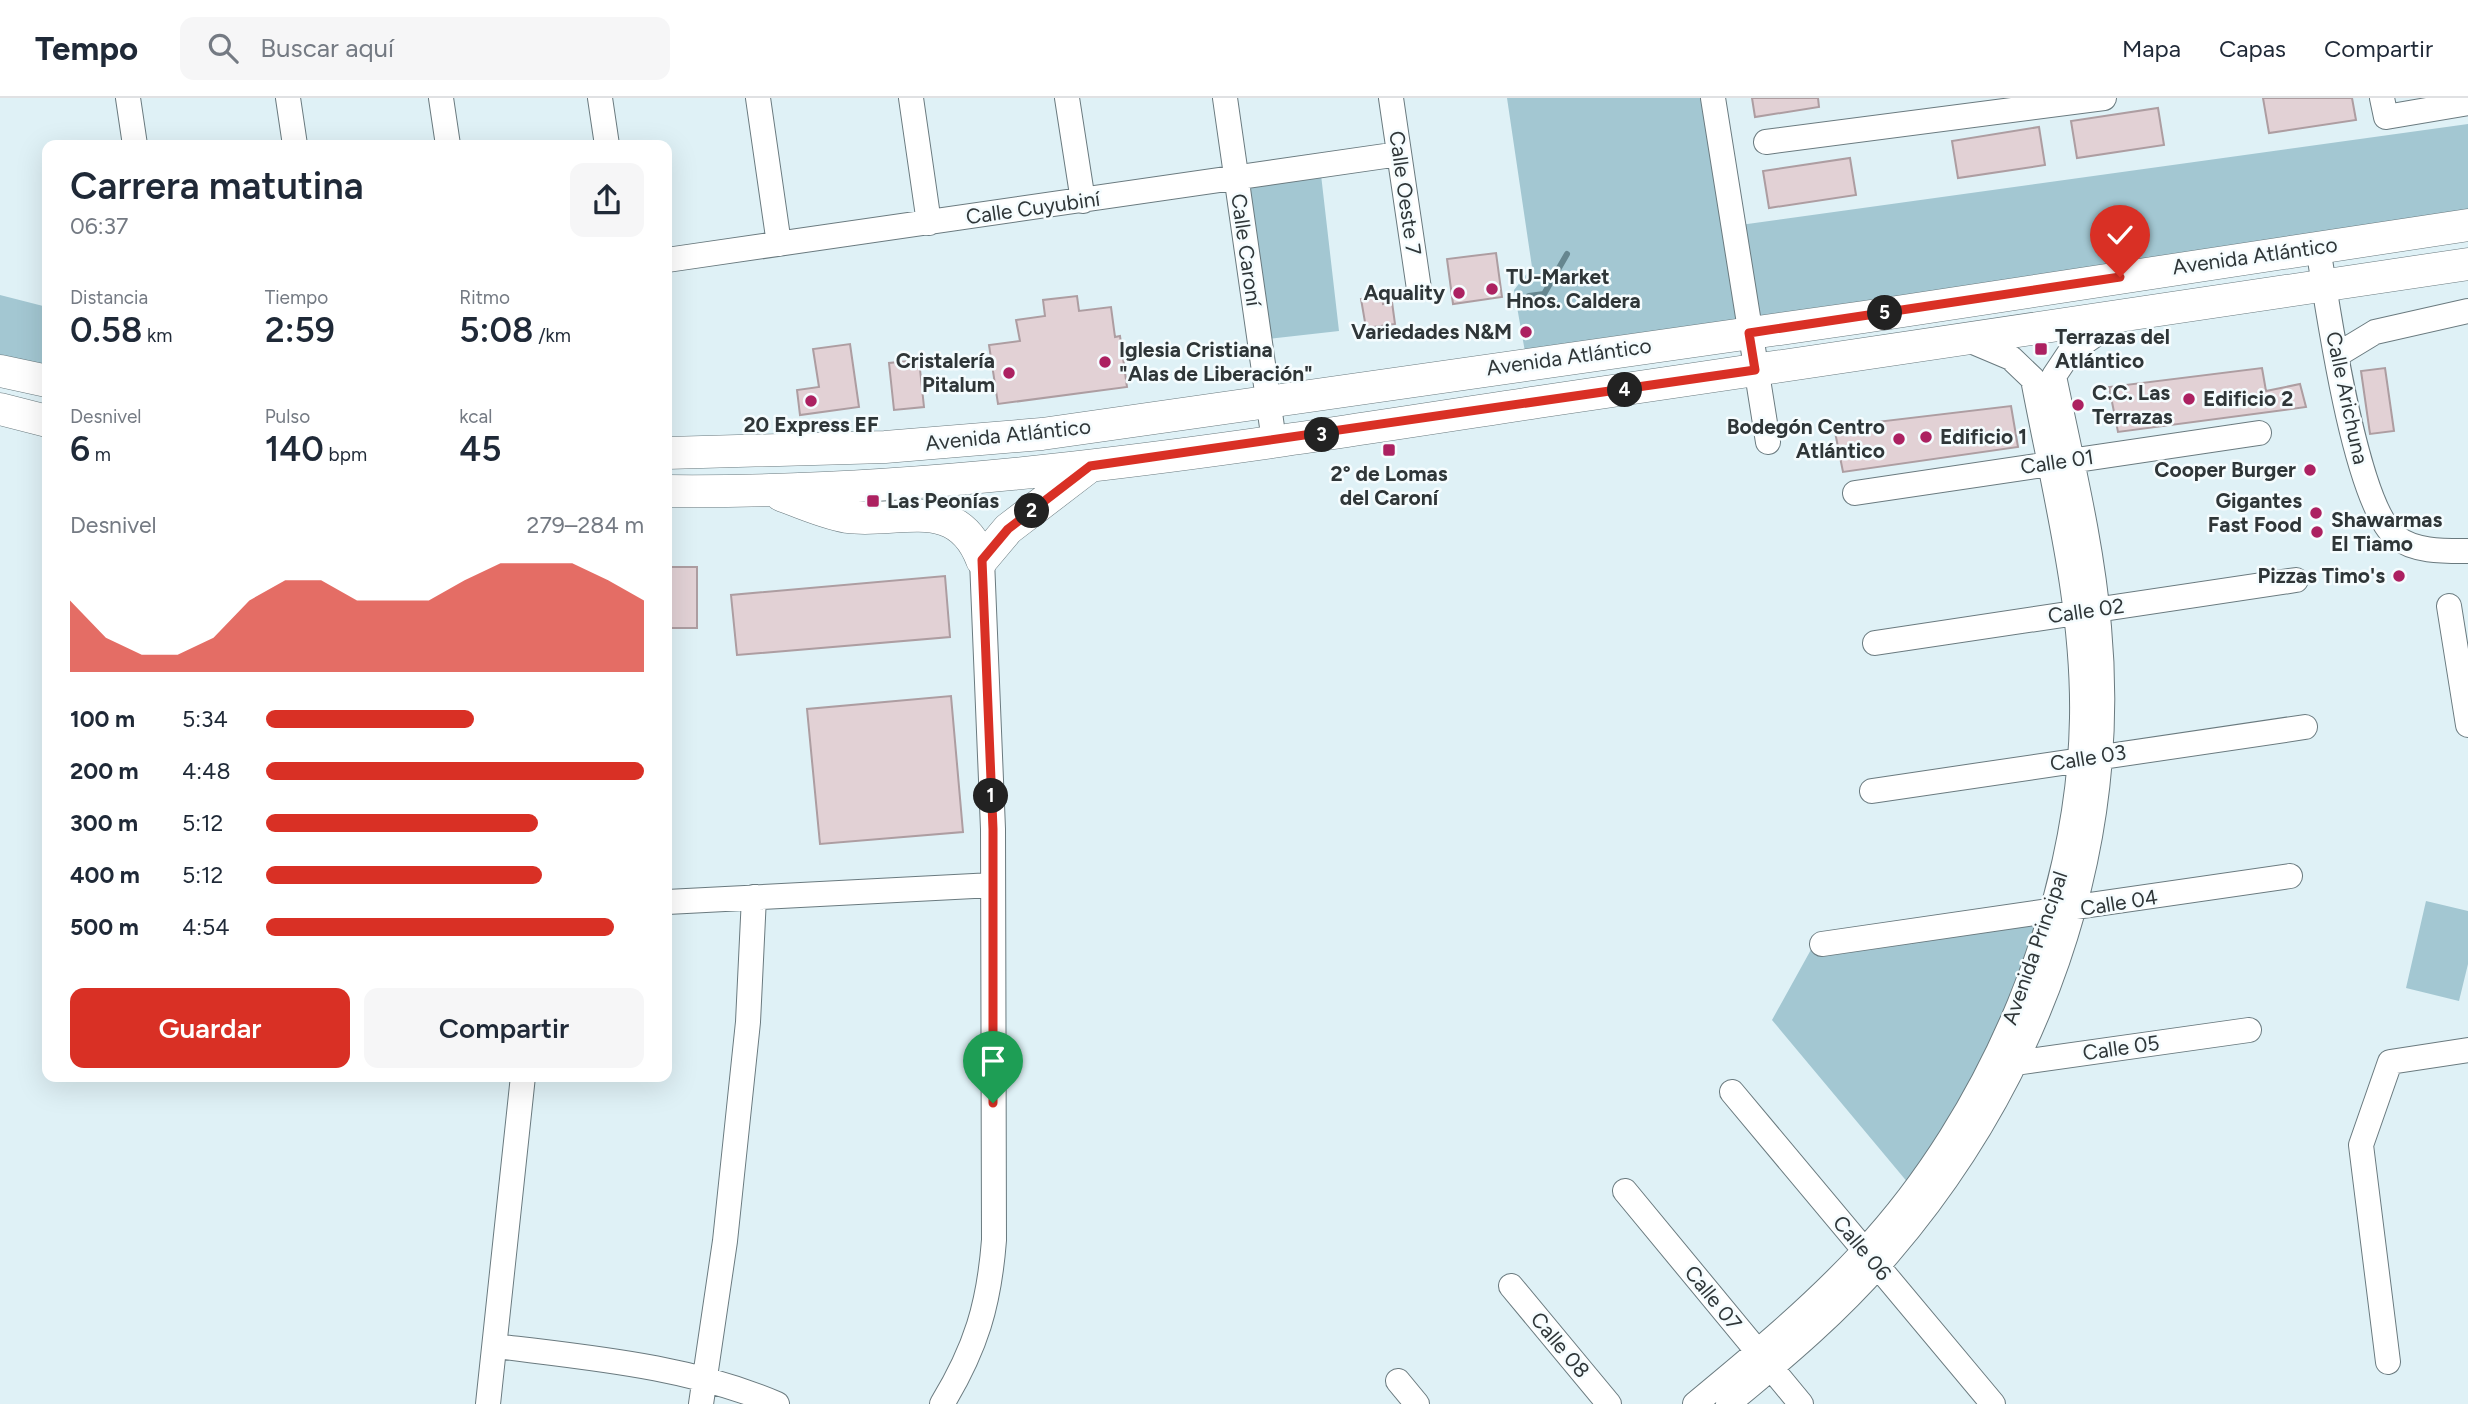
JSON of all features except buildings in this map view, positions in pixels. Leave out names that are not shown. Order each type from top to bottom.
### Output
[{"type":"main road","name":"Avenida Atlántico","points":[[672,453],[788,451],[962,442],[1124,423],[2468,225]]},
{"type":"main road","name":"Avenida Atlántico","points":[[672,491],[766,490],[946,481],[1090,466],[2121,317],[2468,264]]},
{"type":"main road","points":[[0,371],[42,380]]},
{"type":"main road","points":[[0,409],[42,420]]},
{"type":"main road","points":[[982,560],[1008,529],[1090,466]]},
{"type":"main road","points":[[766,490],[847,516],[933,516],[966,531],[975,540],[982,560]]},
{"type":"street","points":[[128,98],[134,140]]},
{"type":"street","points":[[288,98],[294,140]]},
{"type":"street","points":[[442,98],[447,140]]},
{"type":"street","points":[[600,98],[606,140]]},
{"type":"street","points":[[758,98],[779,244]]},
{"type":"street","points":[[911,98],[929,223]]},
{"type":"street","points":[[1067,98],[1083,201]]},
{"type":"street","name":"Calle Caroní","points":[[1225,98],[1274,441]]},
{"type":"street","name":"Calle Oeste 7","points":[[1391,98],[1419,289]]},
{"type":"street","points":[[1713,98],[1768,442]]},
{"type":"street","points":[[1766,142],[2050,102],[2104,98]]},
{"type":"street","points":[[2382,98],[2386,117],[2468,103]]},
{"type":"street","name":"Calle Cuyubiní","points":[[672,259],[1399,154]]},
{"type":"street","name":"Calle Arichuna","points":[[2318,247],[2337,355],[2371,498],[2380,518],[2399,539],[2424,548],[2468,551]]},
{"type":"street","points":[[2337,355],[2375,332],[2395,325],[2468,311]]},
{"type":"street","points":[[1966,339],[2011,358],[2044,377],[2070,352],[2121,317]]},
{"type":"street","name":"Avenida Principal","points":[[1728,1404],[1816,1300],[1871,1259],[2005,1058],[2020,998],[2062,911],[2070,840],[2090,758],[2081,681],[2086,610],[2044,377]]},
{"type":"street","name":"Calle 01","points":[[1855,493],[2259,433]]},
{"type":"street","points":[[943,1404],[972,1351],[982,1324],[992,1269],[993,885],[982,560]]},
{"type":"street","name":"Calle 02","points":[[1875,643],[2296,580]]},
{"type":"street","points":[[2449,606],[2468,725]]},
{"type":"street","name":"Calle 03","points":[[1872,791],[2305,727]]},
{"type":"street","name":"Calle 04","points":[[1822,944],[2290,876]]},
{"type":"street","points":[[672,902],[993,885]]},
{"type":"street","points":[[701,1404],[725,1241],[748,1022],[754,897]]},
{"type":"street","name":"Calle 05","points":[[2005,1058],[2249,1030]]},
{"type":"street","points":[[2388,1362],[2361,1145],[2390,1062],[2468,1050]]},
{"type":"street","points":[[488,1404],[522,1082]]},
{"type":"street","name":"Calle 06","points":[[1732,1092],[1993,1404]]},
{"type":"street","name":"Calle 07","points":[[1625,1191],[1801,1404]]},
{"type":"street","name":"Calle 08","points":[[1511,1286],[1609,1404]]},
{"type":"street","points":[[496,1346],[638,1365],[706,1379],[777,1404]]},
{"type":"street","name":"Avenida Principal","points":[[1695,1404],[1764,1360]]},
{"type":"street","points":[[1398,1381],[1417,1404]]},
{"type":"shaded area","points":[[1507,98],[1713,98],[1733,226],[2468,124],[2468,225],[1527,363],[1514,290],[1532,267]]},
{"type":"shaded area","points":[[1320,166],[1339,331],[1259,340],[1237,179]]},
{"type":"shaded area","points":[[0,295],[42,306],[42,380],[0,371]]},
{"type":"shaded area","points":[[2426,901],[2468,911],[2468,964],[2459,1001],[2406,988]]},
{"type":"shaded area","points":[[2051,913],[2040,946],[1914,1190],[1772,1020],[1813,946]]},
{"type":"waterway","points":[[1529,296],[1544,294],[1567,254]]},
{"type":"place","name":"TU-Market Hnos. Caldera","points":[[1492,289]]},
{"type":"place","name":"Aquality","points":[[1459,293]]},
{"type":"place","name":"Variedades N&M","points":[[1526,332]]},
{"type":"place","name":"Terrazas del Atlántico","points":[[2041,349]]},
{"type":"place","name":"Iglesia Cristiana \"Alas de Liberación\"","points":[[1105,362]]},
{"type":"place","name":"Cristalería Pitalum","points":[[1009,373]]},
{"type":"place","name":"Edificio 2","points":[[2189,399]]},
{"type":"place","name":"20 Express EF","points":[[811,401]]},
{"type":"place","name":"C.C. Las Terrazas","points":[[2078,405]]},
{"type":"place","name":"Edificio 1","points":[[1926,437]]},
{"type":"place","name":"Bodegón Centro Atlántico","points":[[1899,439]]},
{"type":"place","name":"2° de Lomas del Caroní","points":[[1389,450]]},
{"type":"place","name":"Cooper Burger","points":[[2310,470]]},
{"type":"place","name":"Las Peonías","points":[[873,501]]},
{"type":"place","name":"Gigantes Fast Food","points":[[2316,513]]},
{"type":"place","name":"Shawarmas El Tiamo","points":[[2317,532]]},
{"type":"place","name":"Pizzas Timo's","points":[[2399,576]]},
{"type":"route","points":[[993,1103],[993,829],[982,560],[1008,529],[1090,466],[1174,456],[1755,370],[1749,333],[2120,277]]}]
